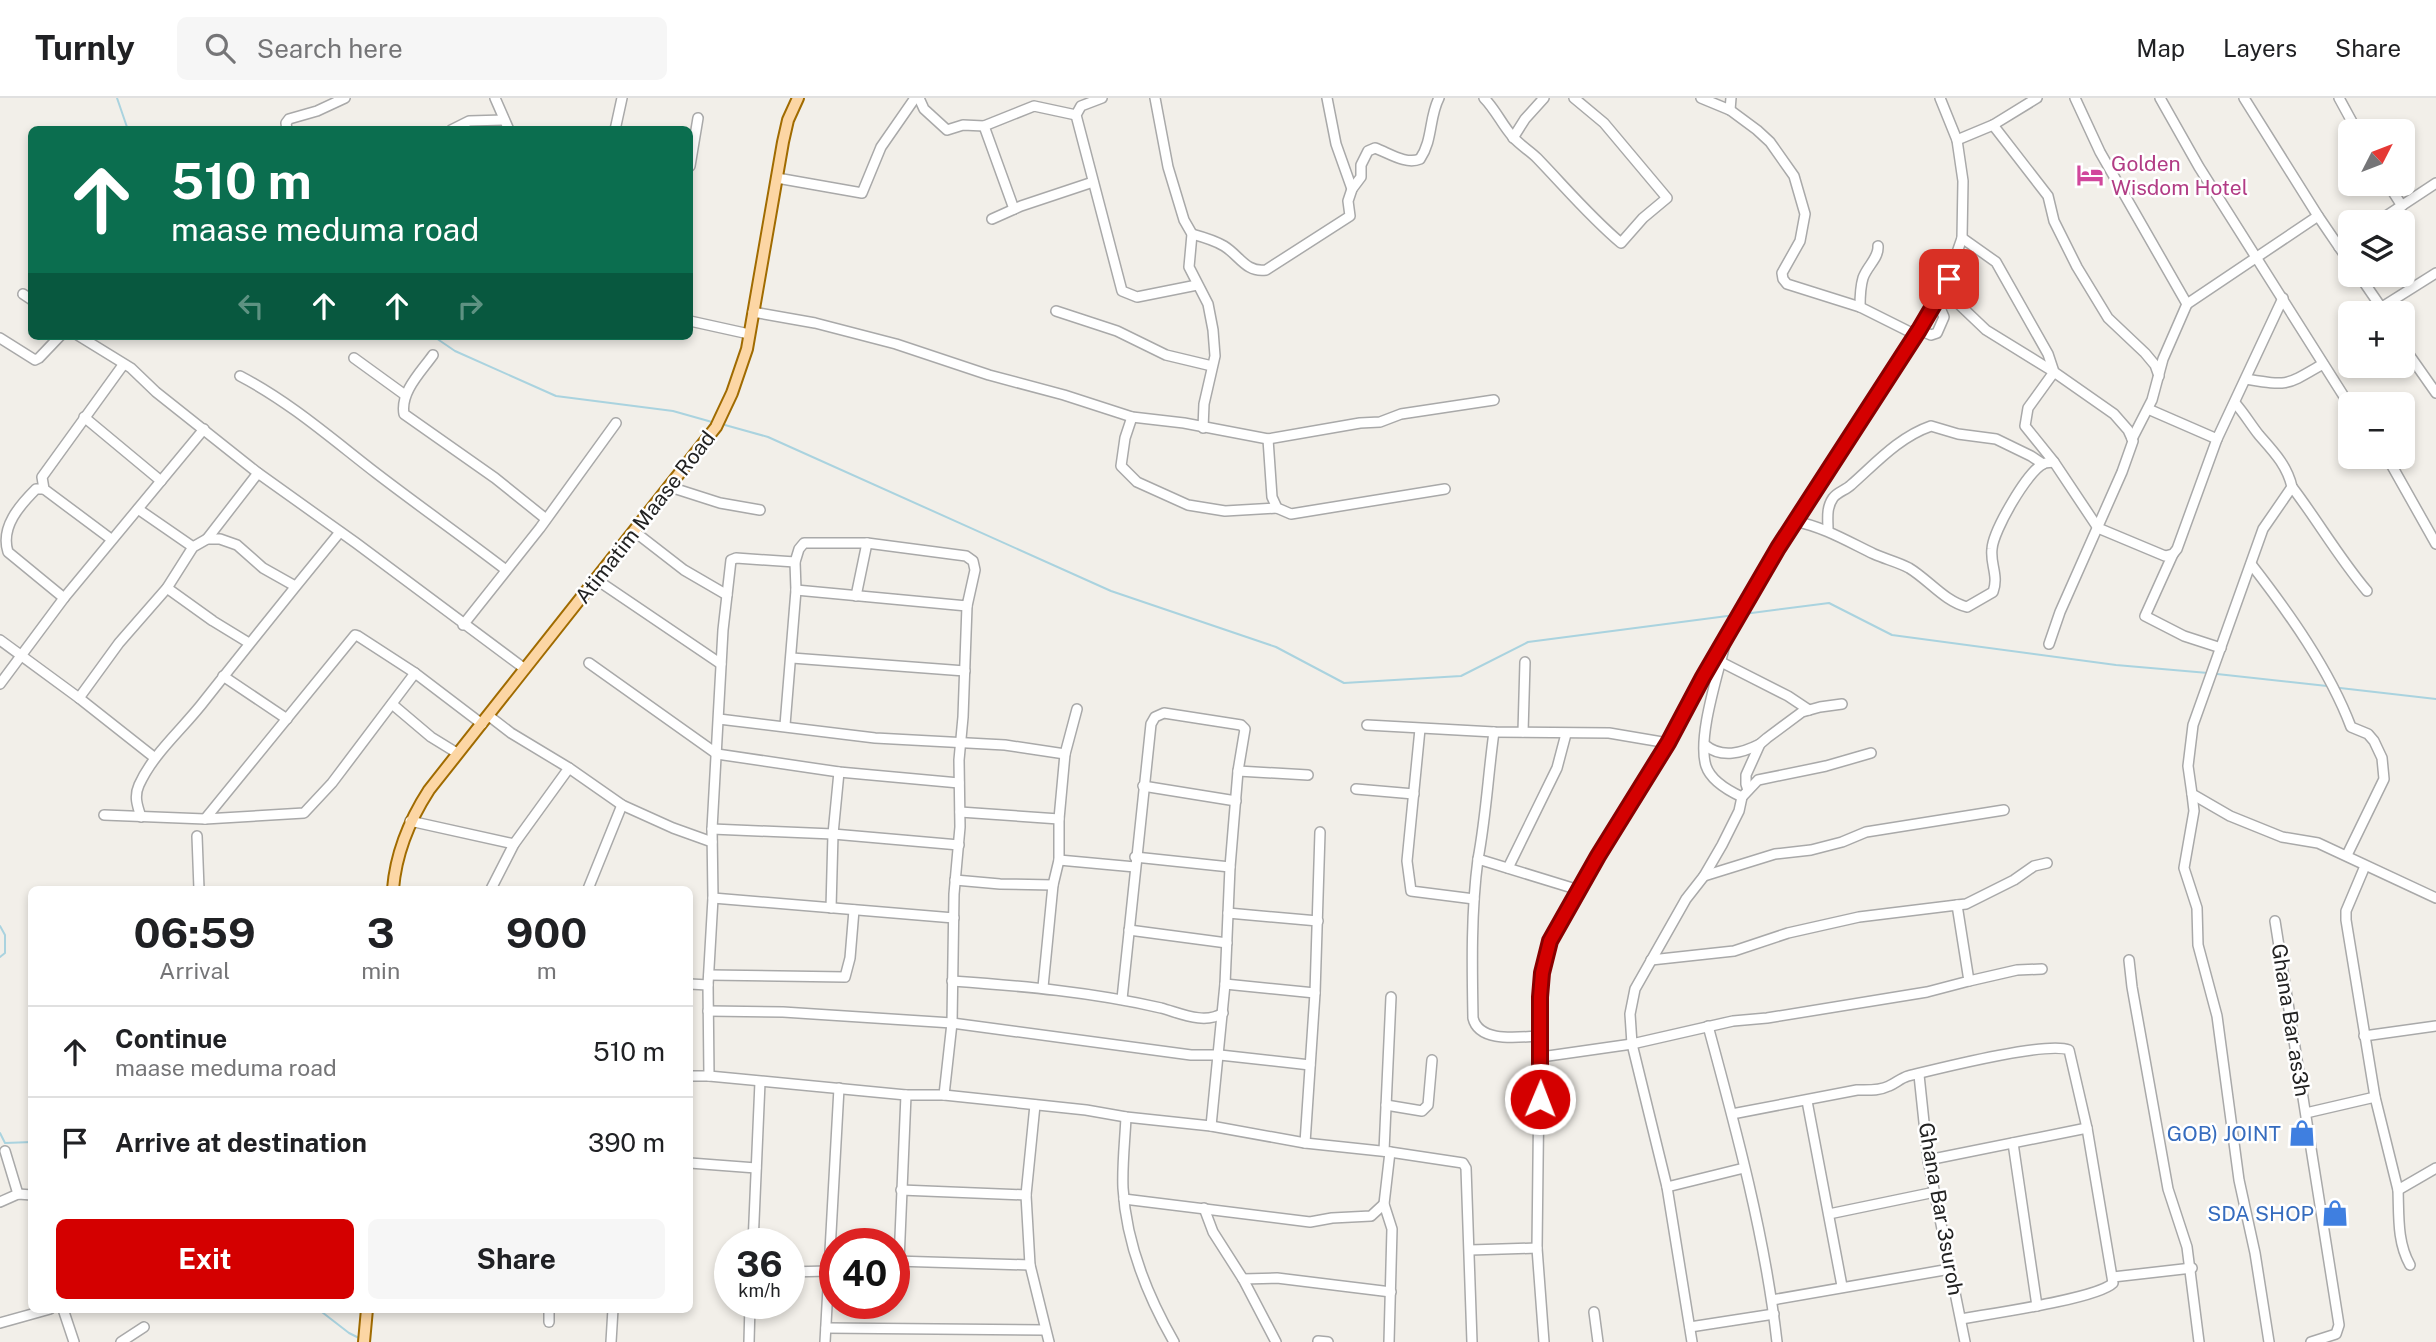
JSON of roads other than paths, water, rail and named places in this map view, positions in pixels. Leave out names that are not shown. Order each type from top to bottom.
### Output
[{"type":"main road","name":"Atimatim Maase Road","points":[[393,886],[394,873],[410,821],[457,754],[716,427],[740,371],[788,120],[799,98]]},
{"type":"main road","points":[[365,1339],[367,1313]]},
{"type":"street","points":[[286,126],[289,119],[317,111],[345,98]]},
{"type":"street","points":[[459,126],[469,121],[507,125],[495,98]]},
{"type":"street","points":[[616,126],[622,98]]},
{"type":"street","points":[[777,178],[862,192],[881,147],[917,98],[924,109],[947,131],[963,124],[984,126],[1034,106],[1076,115]]},
{"type":"street","points":[[1102,98],[1081,106],[1076,115],[1122,291],[1137,297],[1197,285]]},
{"type":"street","points":[[1154,98],[1168,167],[1184,220],[1192,234],[1188,262],[1208,304],[1213,330],[1215,356],[1204,404],[1203,428]]},
{"type":"street","points":[[1327,98],[1336,144],[1352,190]]},
{"type":"street","points":[[1192,234],[1226,247],[1250,269],[1266,270],[1350,216],[1348,201],[1360,177],[1361,165],[1371,149],[1375,148],[1413,162],[1420,159],[1432,129],[1435,106],[1439,98]]},
{"type":"street","points":[[1484,98],[1513,138],[1536,157],[1592,218],[1621,243],[1643,218],[1667,198],[1604,123],[1574,98]]},
{"type":"street","points":[[1513,138],[1525,119],[1544,98]]},
{"type":"street","points":[[1701,98],[1715,100],[1770,142],[1794,176],[1805,214],[1800,241],[1782,273],[1787,284],[1860,307],[1918,333],[1931,335],[1937,333],[1944,317],[1941,310],[1934,306]]},
{"type":"street","points":[[1730,110],[1731,98]]},
{"type":"street","points":[[1544,1342],[1537,1248],[1541,1057],[1539,1036],[1540,997],[1550,941],[1668,743],[1794,521],[1944,290],[1962,238],[1964,181],[1957,140],[1940,98]]},
{"type":"street","points":[[1957,140],[1993,125],[2037,98]]},
{"type":"street","points":[[2075,98],[2100,152],[2187,304]]},
{"type":"street","points":[[2161,98],[2199,167],[2341,392]]},
{"type":"street","points":[[2244,98],[2338,246]]},
{"type":"street","points":[[2339,98],[2350,119]]},
{"type":"street","points":[[693,148],[698,118]]},
{"type":"street","points":[[1993,125],[2048,196],[2054,220],[2077,267],[2108,318],[2145,353],[2155,365],[2159,376]]},
{"type":"street","points":[[984,126],[1014,209]]},
{"type":"street","points":[[992,219],[1093,182]]},
{"type":"street","points":[[2396,210],[2436,183]]},
{"type":"street","points":[[2396,196],[2402,206]]},
{"type":"street","points":[[2049,644],[2060,612],[2126,463],[2132,439],[2152,401],[2176,325],[2187,304],[2256,255],[2318,216]]},
{"type":"street","points":[[1962,238],[1997,262],[2048,354],[2054,372]]},
{"type":"street","points":[[1860,307],[1860,289],[1864,275],[1879,253],[1878,246]]},
{"type":"street","points":[[2397,301],[2435,276]]},
{"type":"street","points":[[1944,290],[1986,330],[2115,414],[2128,429],[2132,439]]},
{"type":"street","points":[[2221,648],[2184,636],[2145,615],[2173,554],[2217,439],[2283,298]]},
{"type":"street","points":[[1056,310],[1117,331],[1166,355],[1212,366]]},
{"type":"street","points":[[753,313],[814,323],[896,344],[989,375],[1132,417],[1153,418],[1269,439],[1380,422],[1401,414],[1494,400]]},
{"type":"street","points":[[693,322],[749,334]]},
{"type":"street","points":[[0,338],[35,360],[57,340]]},
{"type":"street","points":[[85,340],[131,368],[156,392],[258,473],[525,669]]},
{"type":"street","points":[[433,355],[405,395],[402,404],[404,414],[495,478],[546,519]]},
{"type":"street","points":[[354,358],[405,395]]},
{"type":"street","points":[[2415,363],[2436,393]]},
{"type":"street","points":[[2246,379],[2277,385],[2289,384],[2323,364]]},
{"type":"street","points":[[44,489],[42,477],[123,365]]},
{"type":"street","points":[[2054,372],[2028,408],[2025,426],[2054,462],[2098,528],[2165,556],[2173,554]]},
{"type":"street","points":[[240,376],[320,427],[506,570]]},
{"type":"street","points":[[2235,403],[2258,434],[2275,451],[2286,469],[2292,487],[2340,559],[2367,592]]},
{"type":"street","points":[[2148,408],[2217,439]]},
{"type":"street","points":[[1132,417],[1125,438],[1121,466],[1137,482],[1188,505],[1225,510],[1277,508],[1291,514],[1445,489]]},
{"type":"street","points":[[84,418],[161,481]]},
{"type":"street","points":[[463,625],[617,423]]},
{"type":"street","points":[[1828,530],[1828,509],[1833,497],[1849,488],[1909,436],[1926,427],[1937,426],[1958,434],[1996,439],[2043,464]]},
{"type":"street","points":[[0,684],[111,539],[204,429]]},
{"type":"street","points":[[1269,439],[1272,497],[1277,508]]},
{"type":"street","points":[[1794,521],[1828,530],[1907,567],[1945,596],[1967,607],[1993,592],[1996,584],[1991,553],[1994,537],[2017,494],[2043,464],[2054,462]]},
{"type":"street","points":[[2393,469],[2436,544]]},
{"type":"street","points":[[79,698],[119,643],[167,587],[192,547],[207,539],[258,473]]},
{"type":"street","points":[[670,486],[720,503],[761,510]]},
{"type":"street","points":[[2269,1342],[2255,1253],[2239,1180],[2217,1016],[2198,946],[2197,908],[2184,868],[2194,811],[2188,766],[2189,741],[2263,529],[2292,487]]},
{"type":"street","points":[[64,598],[8,552],[2,541],[2,530],[12,512],[36,489],[44,489],[111,539]]},
{"type":"street","points":[[138,509],[192,547]]},
{"type":"street","points":[[141,817],[136,796],[138,787],[155,758],[340,532]]},
{"type":"street","points":[[635,532],[684,570],[727,595]]},
{"type":"street","points":[[207,539],[220,539],[236,545],[263,568],[295,586]]},
{"type":"street","points":[[785,725],[792,658],[795,562],[799,548],[804,543],[867,543],[966,556],[973,561],[975,570],[967,606],[959,845],[955,880],[952,1023],[944,1095]]},
{"type":"street","points":[[856,596],[867,543]]},
{"type":"street","points":[[709,1076],[712,829],[721,664],[731,560],[736,558],[795,562]]},
{"type":"street","points":[[2251,564],[2280,601],[2334,688],[2351,727],[2368,734],[2382,758],[2384,779],[2347,855]]},
{"type":"street","points":[[597,580],[721,664]]},
{"type":"street","points":[[167,587],[213,621],[249,643]]},
{"type":"street","points":[[796,590],[967,606]]},
{"type":"street","points":[[1728,634],[1708,718],[1705,745],[1706,768],[1713,778],[1731,792],[1745,793],[1758,780],[1871,753]]},
{"type":"street","points":[[205,818],[355,635],[485,720],[569,768],[622,805],[712,842]]},
{"type":"street","points":[[0,640],[155,758]]},
{"type":"street","points":[[792,658],[965,671]]},
{"type":"street","points":[[1523,732],[1525,662]]},
{"type":"street","points":[[1721,662],[1788,696],[1809,710]]},
{"type":"street","points":[[589,663],[717,754],[839,772],[959,783]]},
{"type":"street","points":[[104,816],[205,818],[304,813],[332,783],[415,673]]},
{"type":"street","points":[[223,676],[287,719]]},
{"type":"street","points":[[391,704],[431,737],[457,754]]},
{"type":"street","points":[[1705,745],[1713,752],[1721,754],[1738,753],[1760,744],[1789,719],[1809,710],[1842,704]]},
{"type":"street","points":[[1043,987],[1053,885],[1059,860],[1059,820],[1065,754],[1077,709]]},
{"type":"street","points":[[1122,999],[1151,724],[1155,717],[1164,713],[1243,727],[1245,729],[1238,771],[1230,867],[1220,1055],[1211,1126]]},
{"type":"street","points":[[719,719],[875,738],[1005,745],[1065,754]]},
{"type":"street","points":[[1367,725],[1494,732],[1609,733],[1668,743]]},
{"type":"street","points":[[1420,729],[1407,861],[1411,891],[1474,899]]},
{"type":"street","points":[[1494,732],[1474,899],[1475,1027],[1483,1034],[1539,1036]]},
{"type":"street","points":[[1508,868],[1557,768],[1566,734]]},
{"type":"street","points":[[1692,1342],[1667,1187],[1632,1044],[1629,1014],[1635,989],[1740,811],[1746,775],[1760,744]]},
{"type":"street","points":[[493,886],[514,845],[569,768]]},
{"type":"street","points":[[1238,771],[1308,775]]},
{"type":"street","points":[[831,908],[833,834],[839,772]]},
{"type":"street","points":[[1143,786],[1236,801]]},
{"type":"street","points":[[1356,789],[1413,794]]},
{"type":"street","points":[[2192,794],[2230,816],[2282,837],[2318,843],[2436,898]]},
{"type":"street","points":[[589,886],[622,805]]},
{"type":"street","points":[[1704,876],[1775,854],[1811,850],[1842,842],[1866,832],[2004,810]]},
{"type":"street","points":[[960,812],[1059,820]]},
{"type":"street","points":[[410,821],[514,845]]},
{"type":"street","points":[[712,829],[833,834],[959,845]]},
{"type":"street","points":[[1305,1143],[1315,993],[1320,832]]},
{"type":"street","points":[[197,836],[199,886]]},
{"type":"street","points":[[1478,859],[1579,890]]},
{"type":"street","points":[[1059,860],[1230,867]]},
{"type":"street","points":[[1651,960],[1734,951],[1788,933],[1859,917],[1966,904],[2014,880],[2034,866],[2047,863]]},
{"type":"street","points":[[2365,866],[2346,911],[2346,920],[2375,1097],[2398,1190],[2400,1233],[2410,1265]]},
{"type":"street","points":[[955,880],[1053,885]]},
{"type":"street","points":[[713,898],[954,918]]},
{"type":"street","points":[[1957,905],[1969,981]]},
{"type":"street","points":[[693,983],[709,980],[845,977],[849,966],[854,910]]},
{"type":"street","points":[[1228,913],[1318,921]]},
{"type":"street","name":"Ghana Bar as3h","points":[[2275,921],[2339,1325],[2336,1334],[2311,1342]]},
{"type":"street","points":[[1129,930],[1227,943]]},
{"type":"street","points":[[2129,960],[2168,1189],[2180,1221],[2192,1268],[2199,1342]]},
{"type":"street","points":[[1541,1057],[1632,1044],[1708,1026],[1927,992],[2017,970],[2042,969]]},
{"type":"street","points":[[952,981],[1043,987],[1122,999],[1208,1019],[1223,1013]]},
{"type":"street","points":[[1225,984],[1315,993]]},
{"type":"street","points":[[1389,1342],[1392,1229],[1384,1204],[1391,997]]},
{"type":"street","points":[[708,1011],[783,1012],[952,1023],[1191,1055],[1220,1055],[1310,1065]]},
{"type":"street","points":[[1708,1026],[1744,1167],[1772,1300],[1777,1342]]},
{"type":"street","points":[[2364,1036],[2436,1026]]},
{"type":"street","points":[[1732,1114],[1857,1090],[1878,1090],[1909,1076],[1981,1058],[2063,1048],[2071,1053],[2113,1277],[2110,1286],[2037,1306],[1961,1319]]},
{"type":"street","points":[[1386,1105],[1422,1111],[1428,1105],[1432,1060]]},
{"type":"street","name":"Ghana Bar 3suroh","points":[[1919,1075],[1928,1160],[1965,1342]]},
{"type":"street","points":[[693,1076],[906,1095],[944,1095],[1086,1110],[1211,1126],[1305,1143],[1458,1161],[1465,1165],[1472,1342]]},
{"type":"street","points":[[754,1228],[760,1082]]},
{"type":"street","points":[[834,1228],[839,1088]]},
{"type":"street","points":[[899,1228],[906,1095]]},
{"type":"street","points":[[2306,1113],[2375,1097]]},
{"type":"street","points":[[1807,1101],[1842,1286]]},
{"type":"street","points":[[1035,1105],[1026,1195],[1030,1265],[1049,1342]]},
{"type":"street","points":[[1126,1117],[1124,1199],[1128,1226],[1139,1268],[1174,1342]]},
{"type":"street","points":[[1928,1160],[2087,1128]]},
{"type":"street","points":[[2013,1143],[2037,1306]]},
{"type":"street","points":[[5,1151],[19,1195]]},
{"type":"street","points":[[693,1164],[756,1168]]},
{"type":"street","points":[[1667,1187],[1744,1167]]},
{"type":"street","points":[[2398,1190],[2436,1168]]},
{"type":"street","points":[[901,1190],[1026,1195]]},
{"type":"street","points":[[1829,1214],[1935,1192]]},
{"type":"street","points":[[0,1202],[19,1195],[28,1195]]},
{"type":"street","points":[[1124,1199],[1310,1222],[1371,1216],[1384,1204]]},
{"type":"street","points":[[1205,1208],[1213,1232],[1243,1279],[1276,1342]]},
{"type":"street","points":[[1470,1250],[1537,1248]]},
{"type":"street","points":[[910,1261],[1030,1265]]},
{"type":"street","points":[[2113,1277],[2192,1268]]},
{"type":"street","points":[[1772,1300],[1950,1269]]},
{"type":"street","points":[[1243,1279],[1277,1278],[1391,1292]]},
{"type":"street","points":[[1594,1312],[1598,1342]]},
{"type":"street","points":[[0,1322],[35,1313]]},
{"type":"street","points":[[64,1313],[74,1342]]},
{"type":"street","points":[[549,1313],[549,1322]]},
{"type":"street","points":[[611,1342],[613,1313]]},
{"type":"street","points":[[1690,1327],[1774,1314]]},
{"type":"street","points":[[749,1342],[750,1319]]},
{"type":"street","points":[[825,1342],[826,1319]]},
{"type":"street","points":[[121,1342],[144,1327]]},
{"type":"street","points":[[826,1328],[1045,1330]]},
{"type":"street","points":[[1318,1341],[1328,1342]]},
{"type":"waterway","points":[[117,98],[127,126]]},
{"type":"waterway","points":[[439,340],[455,351],[556,396],[673,411],[712,422]]},
{"type":"waterway","points":[[725,425],[768,437],[1111,591],[1276,647],[1344,683],[1461,676],[1528,642],[1735,615]]},
{"type":"waterway","points":[[1744,614],[1829,603],[1892,635],[2116,665],[2208,673]]},
{"type":"waterway","points":[[2217,674],[2327,686]]},
{"type":"waterway","points":[[2340,688],[2436,699]]},
{"type":"waterway","points":[[0,926],[5,935],[5,953],[0,957]]},
{"type":"waterway","points":[[0,1133],[5,1143],[28,1142]]},
{"type":"waterway","points":[[323,1313],[359,1338]]},
{"type":"place","name":"Golden Wisdom Hotel","points":[[2090,175]]},
{"type":"place","name":"GOB) JOINT","points":[[2302,1133]]},
{"type":"place","name":"SDA SHOP","points":[[2335,1213]]}]
